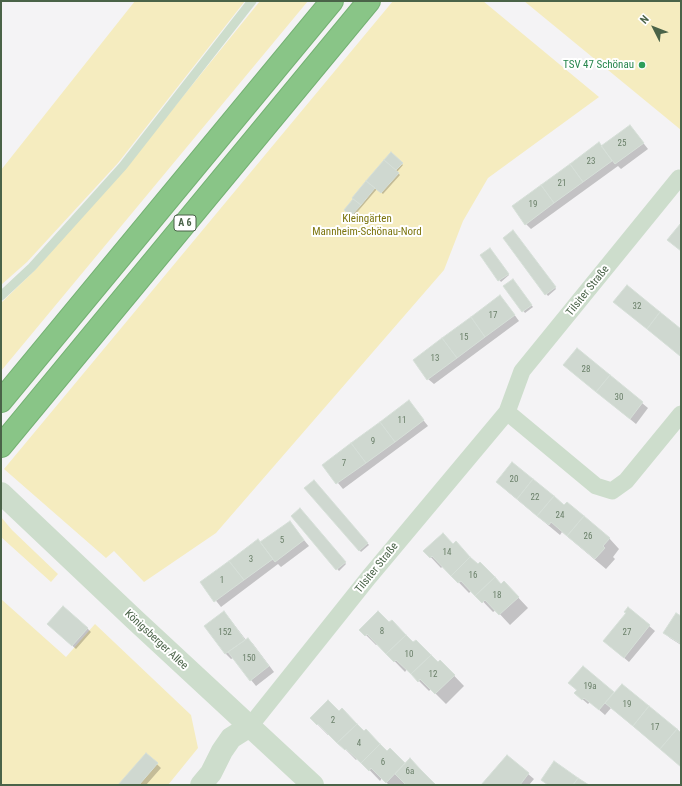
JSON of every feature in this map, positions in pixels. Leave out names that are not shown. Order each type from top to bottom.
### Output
[{"type":"highway","name":"A 6","points":[[1,401],[332,1]]},
{"type":"highway","name":"A 6","points":[[1,446],[369,1]]},
{"type":"street","name":"Tilsiter Straße","points":[[250,726],[374,572],[507,412],[522,371],[679,178],[681,180]]},
{"type":"street","points":[[507,412],[596,486],[612,491],[626,481],[681,414]]},
{"type":"street","name":"Königsberger Allee","points":[[1,493],[313,785]]},
{"type":"street","points":[[206,779],[230,760],[242,747],[250,726]]},
{"type":"lane","points":[[1,296],[32,267],[123,166],[252,1]]},
{"type":"green space","points":[[135,1],[245,1],[118,163],[27,262],[1,285],[1,170]]},
{"type":"green space","points":[[260,1],[308,1],[1,371],[1,303],[35,270],[125,168]]},
{"type":"green space","name":"Kleingärten Mannheim-Schönau-Nord","points":[[393,1],[483,1],[599,97],[488,178],[463,221],[444,270],[216,533],[144,582],[114,551],[106,558],[4,469]]},
{"type":"green space","name":"TSV 47 Schönau","points":[[524,1],[681,1],[681,130]]},
{"type":"green space","points":[[1,517],[12,530],[58,574],[51,582],[1,537]]},
{"type":"green space","points":[[1,599],[66,657],[95,624],[191,715],[198,748],[168,785],[1,785]]},
{"type":"building","points":[[630,125],[644,143],[615,164],[601,146]]},
{"type":"building","points":[[599,142],[612,161],[583,182],[570,164]]},
{"type":"building","points":[[391,152],[403,163],[396,170],[384,160]]},
{"type":"building","points":[[384,160],[399,173],[381,193],[366,181]]},
{"type":"building","points":[[570,164],[583,182],[554,203],[541,185]]},
{"type":"building","points":[[366,181],[375,188],[361,205],[352,198]]},
{"type":"building","points":[[541,185],[554,203],[525,225],[512,206]]},
{"type":"building","points":[[353,199],[361,205],[351,216],[344,210]]},
{"type":"building","points":[[681,223],[681,251],[667,240]]},
{"type":"building","points":[[513,230],[556,287],[545,295],[503,238]]},
{"type":"building","points":[[490,248],[509,274],[498,281],[480,255]]},
{"type":"building","points":[[513,279],[532,305],[522,312],[503,286]]},
{"type":"building","points":[[627,285],[660,312],[647,329],[613,302]]},
{"type":"building","points":[[500,295],[515,315],[485,337],[471,317]]},
{"type":"building","points":[[660,312],[681,329],[680,356],[647,329]]},
{"type":"building","points":[[471,317],[485,337],[457,358],[442,338]]},
{"type":"building","points":[[442,338],[457,358],[427,380],[413,360]]},
{"type":"building","points":[[577,348],[610,375],[596,392],[563,365]]},
{"type":"building","points":[[610,375],[643,402],[630,419],[596,392]]},
{"type":"building","points":[[409,400],[424,420],[395,442],[380,422]]},
{"type":"building","points":[[380,422],[395,442],[366,463],[351,443]]},
{"type":"building","points":[[351,443],[366,463],[336,484],[322,465]]},
{"type":"building","points":[[512,462],[533,479],[517,499],[496,482]]},
{"type":"building","points":[[533,479],[554,496],[537,516],[517,499]]},
{"type":"building","points":[[314,480],[368,543],[359,551],[304,488]]},
{"type":"building","points":[[554,496],[564,505],[567,502],[584,516],[567,536],[551,522],[549,525],[537,516]]},
{"type":"building","points":[[300,508],[346,562],[336,570],[291,516]]},
{"type":"building","points":[[584,516],[610,538],[603,546],[605,548],[595,559],[567,536]]},
{"type":"building","points":[[290,521],[304,540],[275,562],[260,542]]},
{"type":"building","points":[[443,533],[453,544],[456,541],[470,557],[451,576],[432,556],[430,558],[423,551]]},
{"type":"building","points":[[258,539],[273,559],[244,580],[229,561]]},
{"type":"building","points":[[470,557],[478,564],[480,562],[495,577],[475,596],[461,581],[458,583],[451,576]]},
{"type":"building","points":[[229,561],[244,580],[214,602],[200,582]]},
{"type":"building","points":[[495,577],[501,584],[504,581],[519,597],[499,615],[485,600],[482,603],[475,596]]},
{"type":"building","points":[[63,606],[88,628],[72,646],[47,624]]},
{"type":"building","points":[[628,607],[650,625],[624,658],[603,641],[626,613],[624,612]]},
{"type":"building","points":[[224,611],[245,640],[225,654],[204,626]]},
{"type":"building","points":[[378,611],[389,622],[392,620],[406,635],[386,654],[367,634],[365,636],[359,630]]},
{"type":"building","points":[[676,613],[681,616],[681,644],[663,633]]},
{"type":"building","points":[[406,635],[413,642],[416,640],[431,655],[411,674],[396,660],[394,662],[386,654]]},
{"type":"building","points":[[248,638],[269,666],[250,681],[228,652]]},
{"type":"building","points":[[431,655],[438,662],[440,660],[455,675],[435,694],[420,679],[418,682],[411,674]]},
{"type":"building","points":[[583,666],[614,692],[599,710],[584,698],[582,700],[574,693],[577,690],[568,683]]},
{"type":"building","points":[[622,684],[649,706],[633,726],[605,703]]},
{"type":"building","points":[[328,700],[339,711],[342,708],[357,724],[337,743],[310,718]]},
{"type":"building","points":[[649,706],[677,729],[660,749],[633,726]]},
{"type":"building","points":[[357,724],[364,731],[366,729],[380,744],[361,763],[337,743]]},
{"type":"building","points":[[677,729],[681,733],[681,767],[660,749]]},
{"type":"building","points":[[380,744],[387,751],[390,748],[405,763],[386,783],[371,768],[369,771],[361,763]]},
{"type":"building","points":[[146,753],[158,763],[139,785],[118,785]]},
{"type":"building","points":[[507,755],[529,773],[520,785],[481,785]]},
{"type":"building","points":[[410,758],[436,785],[406,785],[395,774]]},
{"type":"building","points":[[554,761],[578,778],[573,785],[548,785],[541,780]]},
{"type":"building","points":[[578,778],[589,785],[573,785]]},
{"type":"place","name":"TSV 47 Schönau","points":[[642,65]]}]
